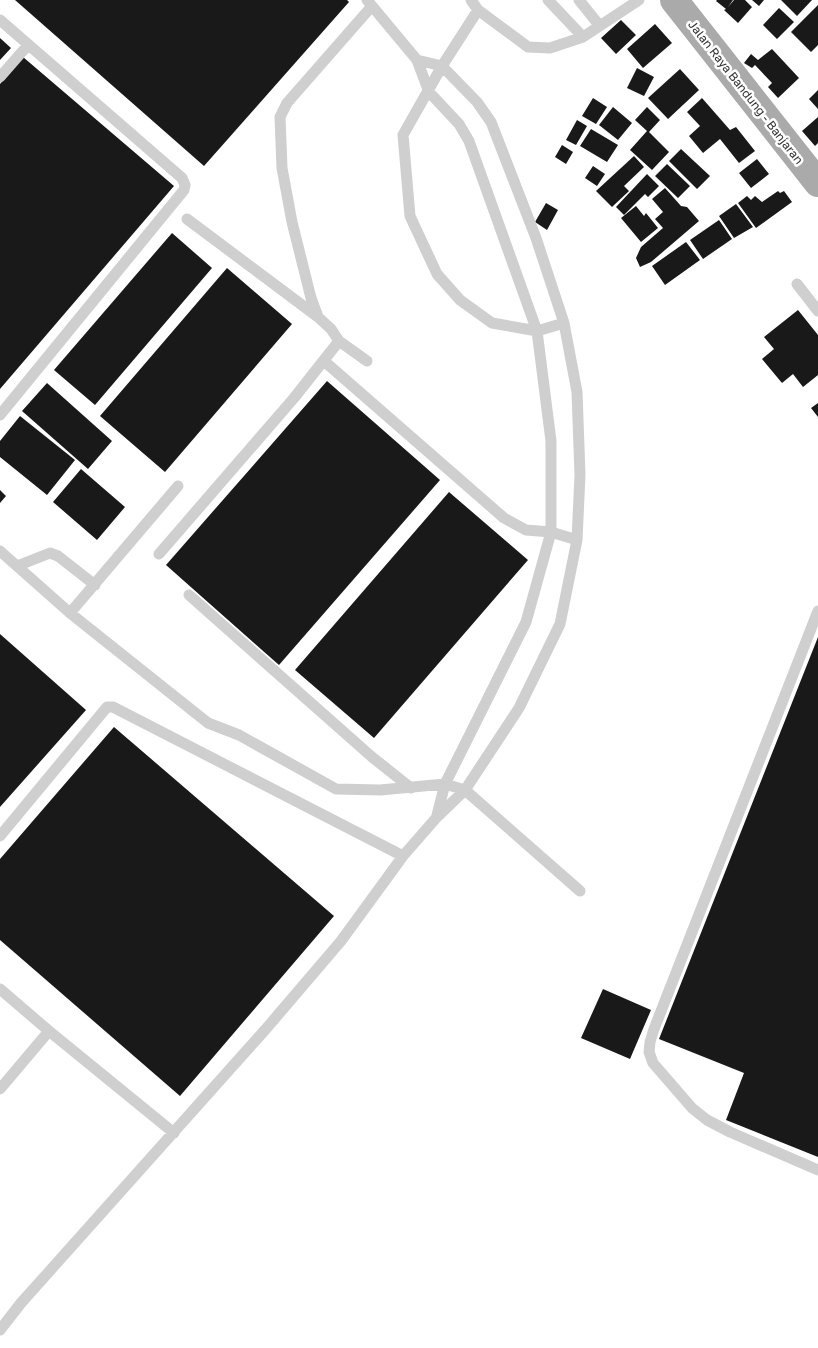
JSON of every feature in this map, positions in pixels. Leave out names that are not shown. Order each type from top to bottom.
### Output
[{"type":"main road","name":"Jalan Raya Bandung - Banjaran","points":[[674,0],[818,183]]},
{"type":"lane","points":[[470,0],[478,10],[528,47],[550,48],[583,37],[639,0]]},
{"type":"lane","points":[[548,0],[583,37]]},
{"type":"lane","points":[[579,0],[599,26]]},
{"type":"lane","points":[[318,317],[311,298],[292,222],[282,168],[280,117],[287,102],[370,3],[417,60],[428,92],[459,124],[469,141],[537,332],[551,442],[551,532],[526,622],[445,784],[437,817]]},
{"type":"lane","points":[[478,10],[442,66],[403,135],[410,216],[437,274],[460,300],[492,323],[537,332],[564,323]]},
{"type":"lane","points":[[0,20],[182,178],[185,185],[184,190],[0,414]]},
{"type":"lane","points":[[0,78],[28,44]]},
{"type":"lane","points":[[0,1330],[21,1303],[265,1030],[341,941],[403,856],[437,817],[465,790],[519,708],[560,624],[577,540],[580,475],[577,392],[564,323],[536,238],[491,122],[477,102],[442,66],[417,60]]},
{"type":"lane","points":[[186,218],[318,317],[331,329],[339,341],[367,361]]},
{"type":"lane","points":[[797,284],[818,312]]},
{"type":"lane","points":[[159,554],[339,341]]},
{"type":"lane","points":[[324,361],[504,518],[526,530],[551,532],[577,540]]},
{"type":"lane","points":[[70,613],[178,486]]},
{"type":"lane","points":[[0,551],[70,613],[208,723],[239,735],[336,789],[380,790],[445,784],[465,790],[580,891]]},
{"type":"lane","points":[[17,566],[50,553],[58,556],[94,585]]},
{"type":"lane","points":[[189,594],[372,757],[411,788]]},
{"type":"lane","points":[[818,611],[654,1030],[649,1052],[653,1063],[692,1108],[707,1120],[818,1170]]},
{"type":"lane","points":[[0,836],[107,707],[113,707],[403,856]]},
{"type":"lane","points":[[0,989],[174,1133]]},
{"type":"lane","points":[[0,1088],[49,1031]]},
{"type":"building","points":[[15,0],[347,0],[349,2],[204,166]]},
{"type":"building","points":[[717,0],[733,0],[728,7],[734,0],[745,0],[752,7],[738,23],[724,10],[726,9]]},
{"type":"building","points":[[752,0],[764,0],[759,6]]},
{"type":"building","points":[[781,0],[812,0],[797,16]]},
{"type":"building","points":[[818,5],[818,45],[811,52],[791,32]]},
{"type":"building","points":[[779,8],[794,22],[777,39],[763,25]]},
{"type":"building","points":[[621,20],[636,35],[616,54],[601,38]]},
{"type":"building","points":[[655,24],[672,43],[643,68],[627,49]]},
{"type":"building","points":[[0,38],[11,48],[0,60]]},
{"type":"building","points":[[772,49],[799,78],[778,98],[768,87],[772,83],[755,65],[752,68],[744,63],[751,54],[758,60]]},
{"type":"building","points":[[23,57],[174,186],[0,389],[0,84]]},
{"type":"building","points":[[637,68],[654,77],[644,96],[627,88]]},
{"type":"building","points":[[680,69],[699,90],[668,119],[648,98]]},
{"type":"building","points":[[818,90],[818,109],[809,99]]},
{"type":"building","points":[[593,98],[607,107],[596,124],[582,116]]},
{"type":"building","points":[[702,98],[730,130],[736,127],[755,151],[739,163],[720,139],[703,153],[689,136],[700,126],[687,112]]},
{"type":"building","points":[[613,107],[632,123],[618,140],[599,125]]},
{"type":"building","points":[[647,107],[660,120],[649,132],[669,152],[652,170],[630,150],[647,131],[635,120]]},
{"type":"building","points":[[818,117],[818,143],[815,146],[802,131]]},
{"type":"building","points":[[577,120],[587,126],[576,145],[566,140]]},
{"type":"building","points":[[591,129],[618,145],[607,162],[580,146]]},
{"type":"building","points":[[562,145],[573,152],[566,164],[555,157]]},
{"type":"building","points":[[681,149],[710,176],[697,189],[669,161]]},
{"type":"building","points":[[634,156],[644,167],[624,186],[629,191],[612,207],[596,191]]},
{"type":"building","points":[[757,159],[769,174],[751,188],[739,173]]},
{"type":"building","points":[[667,164],[690,186],[678,198],[655,176]]},
{"type":"building","points":[[593,166],[605,174],[597,186],[585,178]]},
{"type":"building","points":[[647,174],[659,186],[648,197],[645,194],[624,215],[616,207]]},
{"type":"building","points":[[665,188],[681,206],[687,207],[699,221],[651,262],[640,267],[636,258],[641,247],[663,228],[655,219],[663,212],[652,199]]},
{"type":"building","points":[[778,191],[780,193],[784,191],[792,202],[756,228],[738,203],[747,196],[751,200],[755,196],[762,202]]},
{"type":"building","points":[[546,203],[558,210],[547,230],[535,222]]},
{"type":"building","points":[[736,204],[753,227],[734,238],[719,216]]},
{"type":"building","points":[[636,206],[644,216],[646,213],[658,228],[641,242],[621,218]]},
{"type":"building","points":[[719,220],[732,239],[703,259],[690,240]]},
{"type":"building","points":[[172,233],[212,268],[95,405],[54,370]]},
{"type":"building","points":[[686,242],[700,260],[665,285],[652,266]]},
{"type":"building","points":[[227,268],[292,324],[165,472],[100,416]]},
{"type":"building","points":[[798,310],[818,335],[818,375],[803,387],[793,374],[782,383],[762,359],[774,349],[764,337]]},
{"type":"building","points":[[327,381],[440,480],[279,665],[166,565]]},
{"type":"building","points":[[47,383],[112,441],[88,469],[22,411]]},
{"type":"building","points":[[818,403],[818,417],[811,408]]},
{"type":"building","points":[[20,416],[75,460],[47,495],[0,457],[0,441]]},
{"type":"building","points":[[81,469],[125,507],[97,540],[53,502]]},
{"type":"building","points":[[0,490],[6,496],[0,503]]},
{"type":"building","points":[[449,492],[528,560],[374,738],[295,670]]},
{"type":"building","points":[[0,634],[86,710],[0,807]]},
{"type":"building","points":[[818,637],[818,1157],[726,1120],[744,1073],[659,1039]]},
{"type":"building","points":[[114,727],[334,916],[180,1096],[0,940],[0,859]]},
{"type":"building","points":[[603,989],[651,1010],[630,1059],[581,1038]]}]
